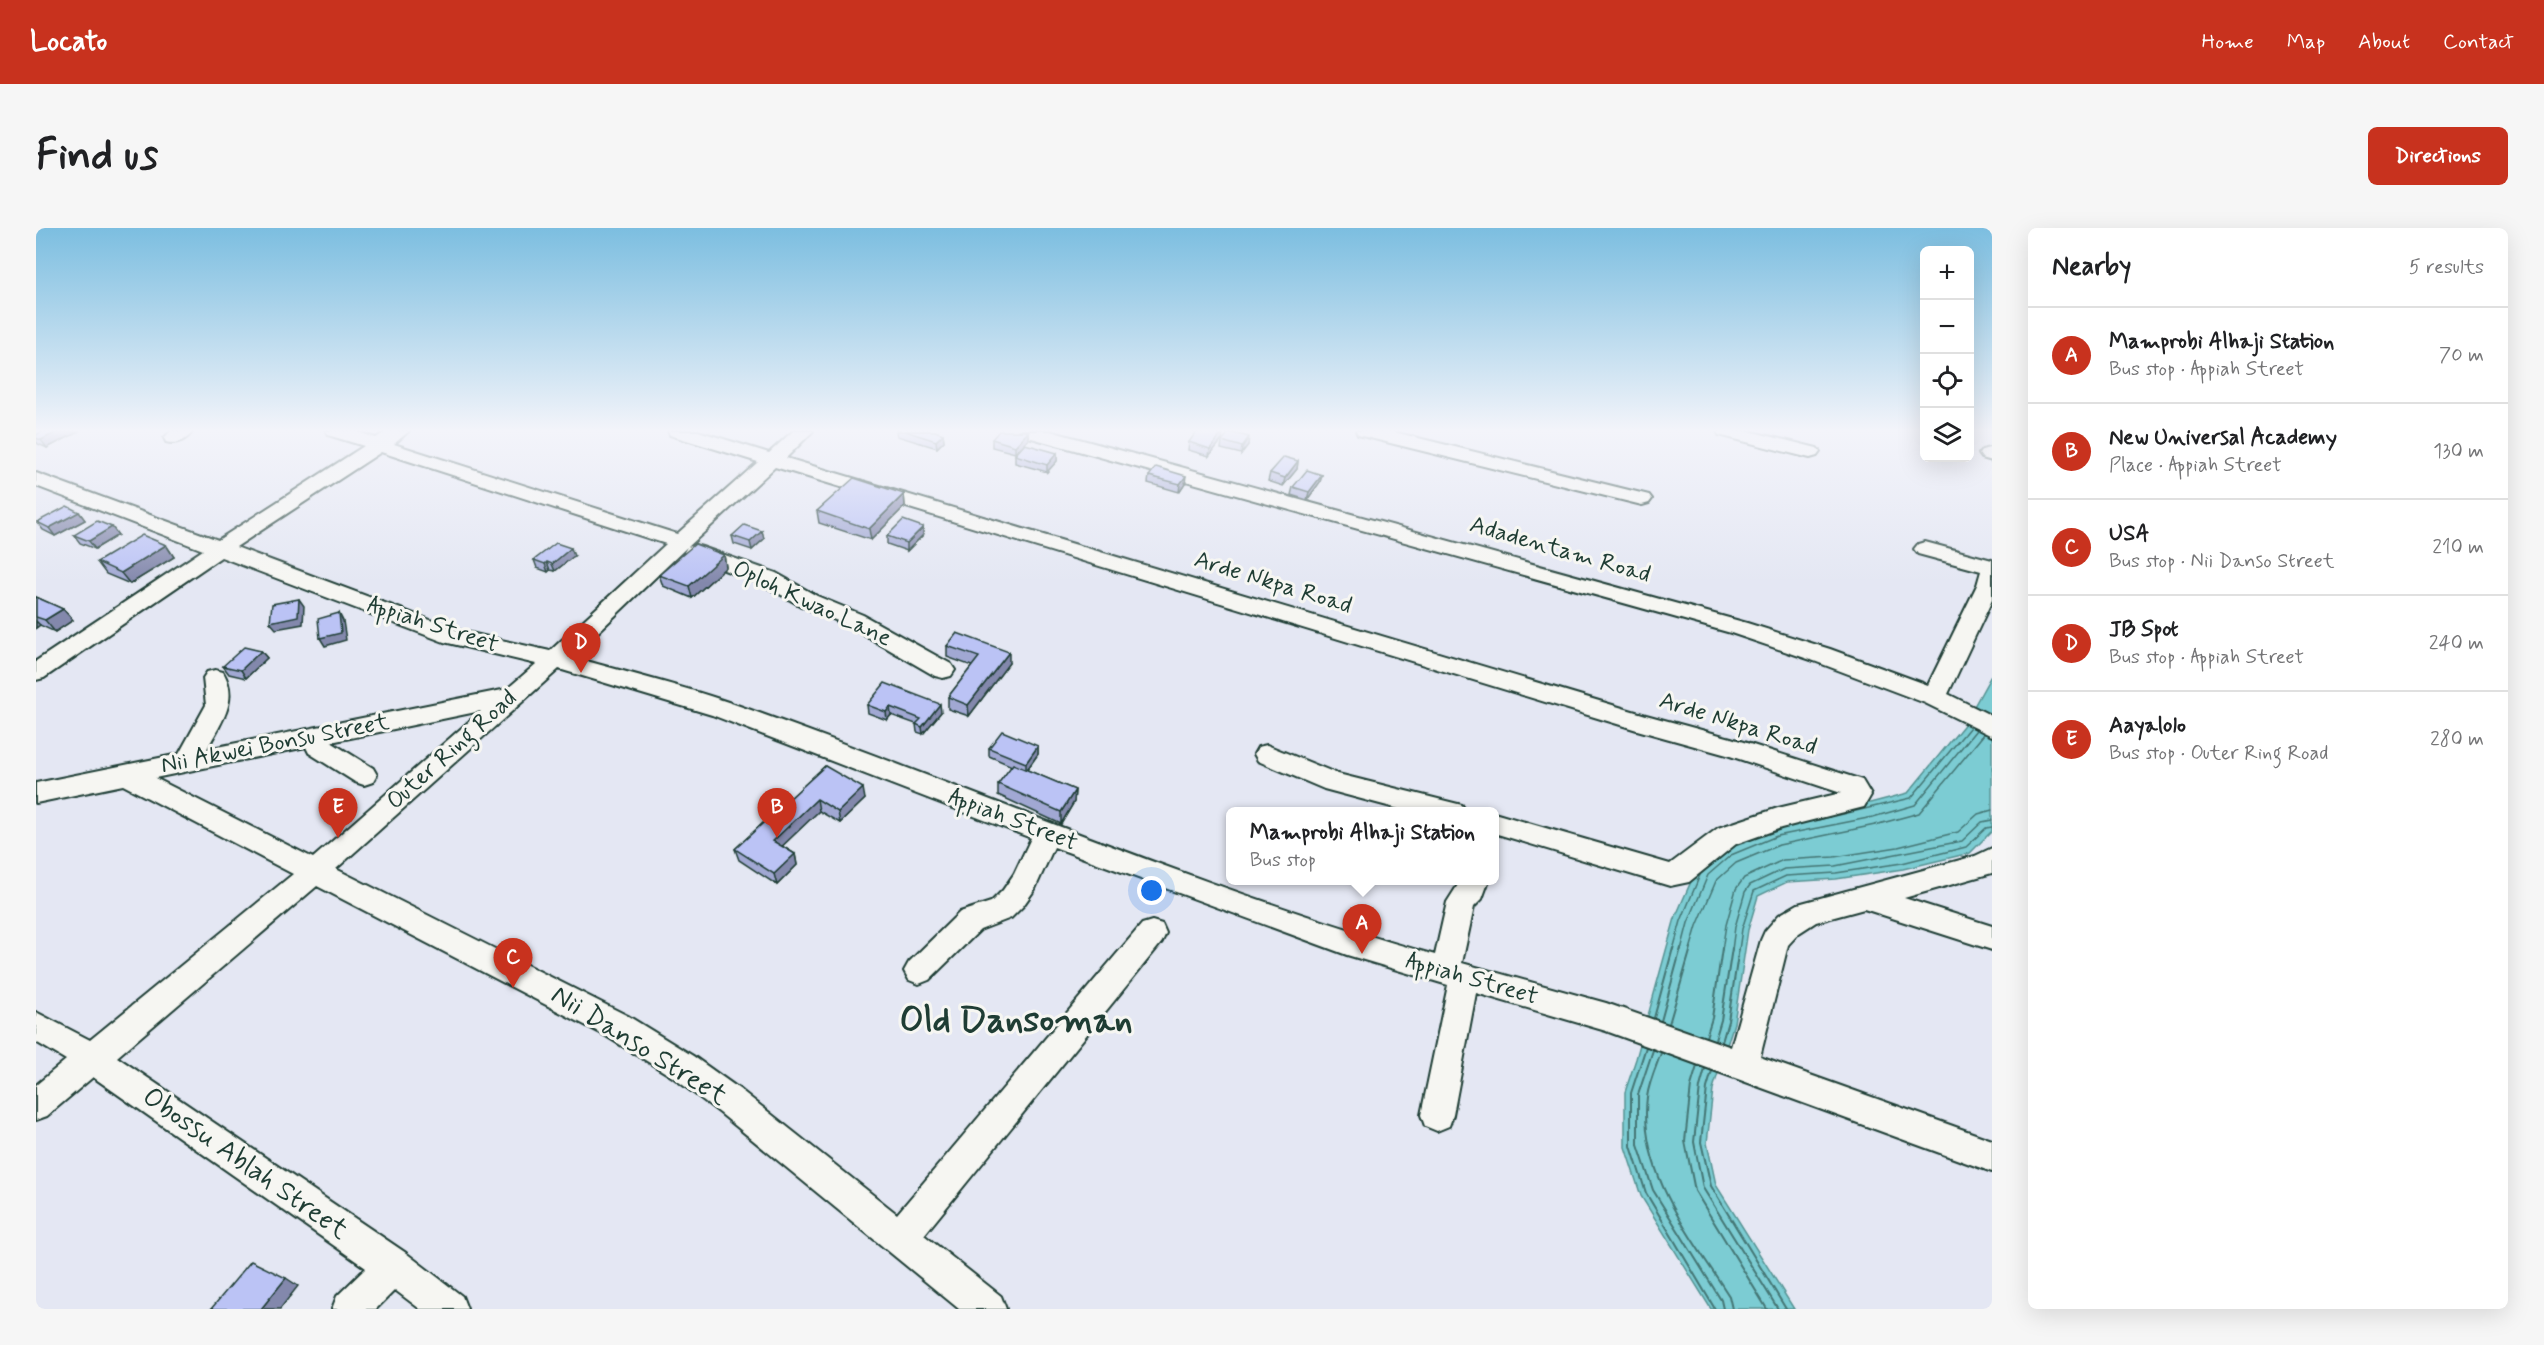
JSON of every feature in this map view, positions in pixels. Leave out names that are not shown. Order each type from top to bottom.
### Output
[{"type":"street","name":"Appiah Street","points":[[42,481],[452,637],[555,660],[721,709],[1047,833],[1347,943],[1606,1017],[1992,1156]]},
{"type":"street","points":[[36,672],[323,481]]},
{"type":"street","name":"Oploh Kwao Lane","points":[[487,481],[679,544],[768,578],[809,601],[855,621],[943,670]]},
{"type":"street","name":"Outer Ring Road","points":[[36,1105],[316,872],[555,660],[749,481]]},
{"type":"street","name":"Arde Nkpa Road","points":[[848,481],[1623,717],[1711,741],[1853,787],[1858,795],[1855,800],[1778,818],[1727,836],[1679,874],[1670,875],[1499,824]]},
{"type":"street","name":"Adadentam Road","points":[[1210,481],[1739,628],[1822,655],[1934,697],[1992,727]]},
{"type":"street","points":[[1573,481],[1642,499]]},
{"type":"street","points":[[1925,549],[1992,569],[1989,585],[1934,697]]},
{"type":"street","points":[[188,761],[218,705],[215,678]]},
{"type":"street","name":"Nii Akwei Bonsu Street","points":[[36,793],[513,696]]},
{"type":"street","points":[[313,736],[318,746],[364,775]]},
{"type":"street","points":[[1267,754],[1333,782],[1433,807]]},
{"type":"street","name":"Nii Danso Street","points":[[124,774],[617,1026],[682,1066],[840,1188],[988,1309]]},
{"type":"street","points":[[919,971],[970,921],[1001,910],[1013,898],[1025,881],[1047,833]]},
{"type":"street","points":[[1736,1063],[1775,939],[1789,924],[1808,912],[1983,865],[1992,859]]},
{"type":"street","points":[[1437,1115],[1455,974],[1461,902],[1472,891],[1474,885]]},
{"type":"street","points":[[1864,897],[1992,938]]},
{"type":"street","points":[[900,1239],[1152,933]]},
{"type":"street","name":"Obossu Ablah Street","points":[[36,1026],[92,1058],[393,1266],[449,1309]]},
{"type":"street","points":[[350,1309],[393,1266]]},
{"type":"water","points":[[1992,674],[1992,831],[1970,853],[1903,869],[1836,879],[1787,882],[1758,896],[1748,930],[1734,1023],[1713,1089],[1707,1143],[1716,1185],[1794,1309],[1711,1309],[1641,1196],[1625,1147],[1625,1092],[1675,918],[1697,868],[1723,844],[1773,823],[1908,793],[1963,726]]},
{"type":"building","points":[[850,481],[865,481],[904,494],[869,529],[817,511]]},
{"type":"building","points":[[1298,481],[1317,481],[1309,492],[1293,487]]},
{"type":"building","points":[[67,506],[79,512],[49,528],[37,522]]},
{"type":"building","points":[[903,520],[923,527],[907,543],[887,536]]},
{"type":"building","points":[[97,521],[112,527],[89,541],[74,535]]},
{"type":"building","points":[[744,525],[762,531],[750,542],[732,536]]},
{"type":"building","points":[[142,535],[166,545],[121,573],[97,562]]},
{"type":"building","points":[[556,543],[571,548],[552,564],[534,560]]},
{"type":"building","points":[[695,544],[724,555],[689,586],[659,575]]},
{"type":"building","points":[[36,597],[63,609],[45,620],[36,617]]},
{"type":"building","points":[[299,599],[298,616],[270,622],[272,604]]},
{"type":"building","points":[[339,613],[341,633],[320,638],[318,619]]},
{"type":"building","points":[[957,633],[1009,652],[968,705],[948,697],[979,657],[947,646]]},
{"type":"building","points":[[244,647],[261,651],[241,670],[223,666]]},
{"type":"building","points":[[885,683],[940,704],[922,727],[916,724],[921,719],[890,707],[886,712],[867,705]]},
{"type":"building","points":[[1002,731],[1038,746],[1026,763],[989,748]]},
{"type":"building","points":[[1013,764],[1075,790],[1061,812],[998,784]]},
{"type":"building","points":[[825,766],[863,788],[838,812],[817,799],[773,841],[795,854],[774,874],[735,849]]},
{"type":"building","points":[[251,1261],[286,1278],[261,1309],[211,1309]]},
{"type":"place","name":"JB Spot","points":[[581,673]]},
{"type":"place","name":"Aayalolo","points":[[338,838]]},
{"type":"place","name":"New Universal Academy","points":[[777,838]]},
{"type":"place","name":"Mamprobi Alhaji Station","points":[[1362,954]]},
{"type":"place","name":"USA","points":[[513,988]]},
{"type":"district","name":"Old Dansoman","points":[[1016,1021]]}]
